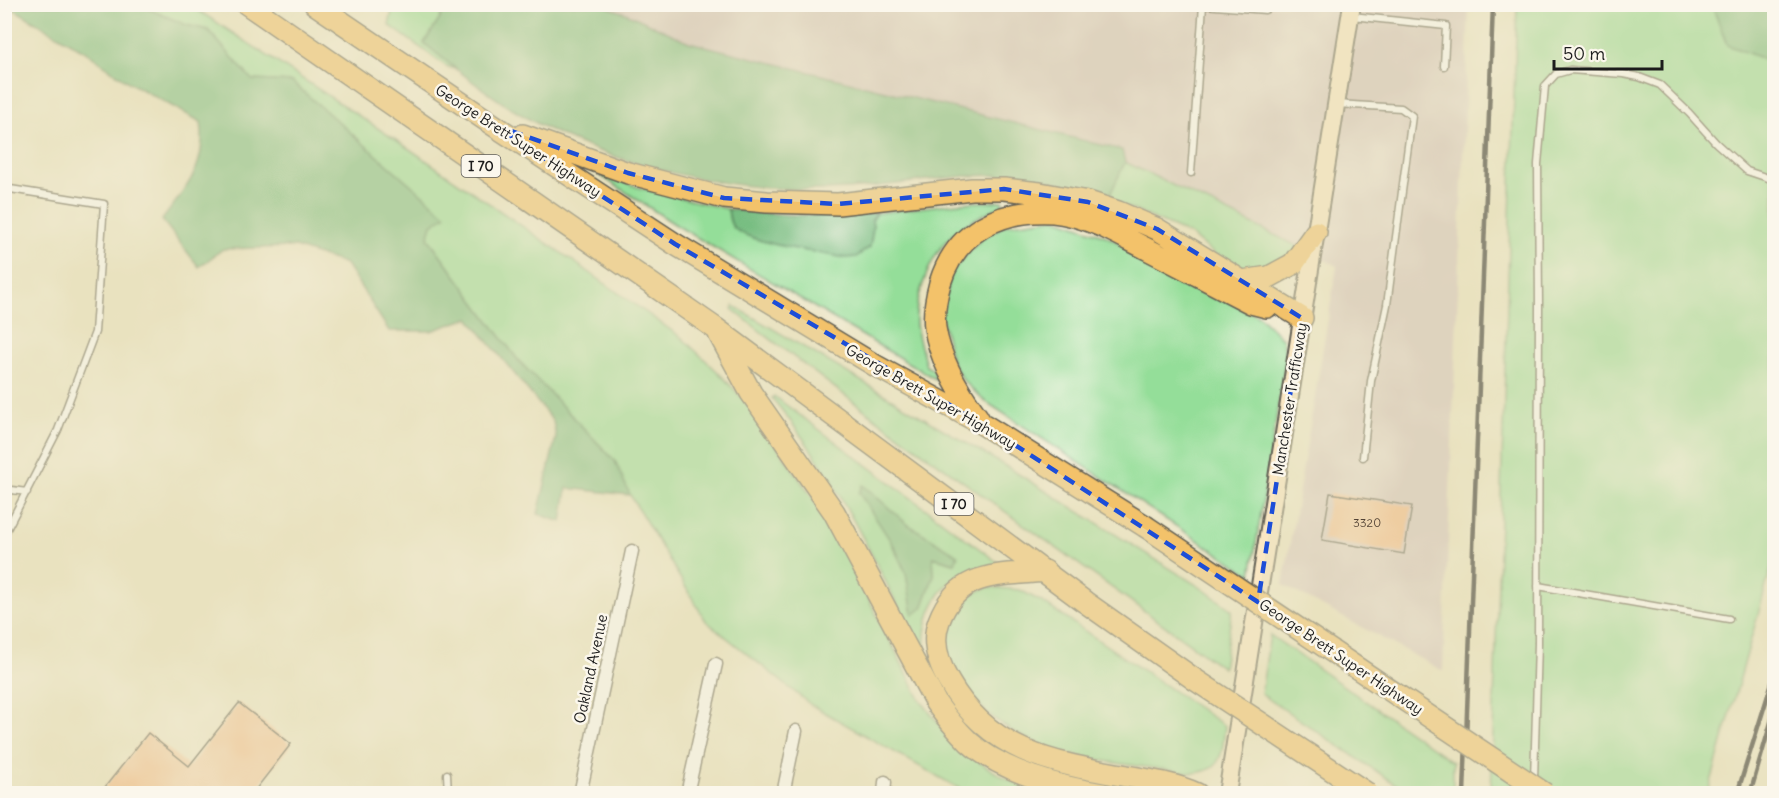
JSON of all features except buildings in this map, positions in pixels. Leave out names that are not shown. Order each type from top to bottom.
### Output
[{"type":"highway","name":"I 70","points":[[247,4],[715,328],[1194,679],[1368,794]]},
{"type":"highway","name":"George Brett Super Highway","points":[[315,4],[675,244],[876,366],[984,425],[1145,526],[1545,794]]},
{"type":"highway","points":[[492,124],[628,173],[724,198],[838,204],[972,189],[1004,189],[1088,202],[1157,229],[1302,318]]},
{"type":"highway","points":[[984,425],[963,397],[946,363],[935,328],[935,300],[943,273],[956,248],[981,226],[1018,213],[1054,212],[1097,223],[1251,303],[1302,318]]},
{"type":"highway","points":[[1242,281],[1269,278],[1293,264],[1316,232]]},
{"type":"highway","points":[[715,328],[751,393],[834,512],[936,703],[951,723],[971,744],[1009,768],[1048,782],[1103,794]]},
{"type":"highway","points":[[1045,571],[982,577],[958,590],[944,608],[936,628],[935,647],[941,669],[955,693],[985,726],[1010,743],[1034,755],[1062,765],[1179,785],[1197,794]]},
{"type":"main road","name":"Manchester Trafficway","points":[[1227,794],[1351,10]]},
{"type":"street","name":"Oakland Avenue","points":[[580,794],[632,551]]},
{"type":"street","points":[[687,794],[716,664]]},
{"type":"street","points":[[783,794],[796,731]]},
{"type":"lane","points":[[1191,173],[1203,4],[1265,10],[1278,4]]},
{"type":"lane","points":[[1351,10],[1446,26],[1444,66]]},
{"type":"lane","points":[[1533,794],[1538,586],[1538,164],[1545,86],[1556,74],[1570,70],[1623,74],[1660,85],[1716,143],[1747,171],[1774,180]]},
{"type":"lane","points":[[1336,104],[1401,108],[1412,116],[1387,305],[1371,381],[1363,457]]},
{"type":"lane","points":[[4,188],[104,204],[94,332],[58,430],[4,535]]},
{"type":"lane","points":[[4,489],[27,492]]},
{"type":"lane","points":[[1538,586],[1729,620]]},
{"type":"lane","points":[[447,774],[448,794]]},
{"type":"highlighted area","points":[[492,124],[628,173],[724,198],[838,204],[1004,189],[1088,202],[1157,229],[1302,318],[1258,602],[984,425],[675,244]]},
{"type":"shaded area","points":[[602,5],[1469,5],[1443,671],[1283,585],[1337,266],[1125,162],[1122,150],[689,42],[628,14]]},
{"type":"green space","points":[[5,5],[139,5],[186,25],[208,30],[252,80],[292,82],[446,215],[432,225],[428,238],[518,360],[615,461],[630,495],[567,488],[562,522],[538,514],[556,437],[553,421],[469,318],[431,331],[389,331],[346,264],[295,247],[223,249],[199,267],[162,220],[187,186],[198,164],[202,138],[201,122],[130,83],[84,51]]},
{"type":"green space","points":[[139,5],[190,5],[411,150],[682,338],[747,403],[828,520],[920,699],[932,715],[945,731],[974,758],[1007,779],[1045,793],[967,793],[811,705],[706,621],[630,495],[615,461],[518,360],[428,238],[432,225],[445,215],[292,82],[252,80],[208,30],[186,25]]},
{"type":"green space","points":[[381,5],[444,5],[440,19],[424,43],[457,70],[446,66],[389,25],[392,12]]},
{"type":"green space","points":[[444,5],[602,5],[628,14],[689,42],[1122,150],[1125,162],[1108,199],[1052,181],[1010,176],[964,176],[871,187],[807,190],[724,183],[682,175],[600,151],[562,136],[513,110],[487,92],[424,43],[440,19]]},
{"type":"green space","points":[[1517,5],[1712,5],[1727,45],[1774,63],[1774,557],[1708,793],[1491,794]]},
{"type":"green space","points":[[1712,5],[1774,5],[1774,63],[1727,45]]},
{"type":"green space","points":[[1125,162],[1299,247],[1289,260],[1248,273],[1222,260],[1189,234],[1108,199]]},
{"type":"green space","points":[[601,173],[640,188],[728,209],[730,221],[873,228],[872,220],[877,213],[958,203],[1003,201],[1002,206],[974,219],[943,244],[923,284],[917,304],[916,325],[926,366],[934,370],[937,380],[676,225],[598,174]]},
{"type":"green space","points":[[728,209],[802,215],[877,213],[872,220],[870,247],[856,257],[846,258],[769,243],[741,233],[733,227]]},
{"type":"green space","points":[[1055,218],[1106,236],[1259,316],[1283,339],[1286,357],[1251,575],[983,400],[963,380],[952,362],[941,316],[951,272],[983,237],[1005,225]]},
{"type":"green space","points":[[734,306],[1007,467],[1200,587],[1232,610],[1223,668],[792,356],[732,309]]},
{"type":"green space","points":[[774,396],[1000,564],[1001,566],[964,573],[953,580],[935,601],[926,626],[925,652],[928,665],[858,527],[818,460],[772,398]],"holes":[[[863,485],[907,524],[958,556],[954,563],[933,557],[934,575],[922,608],[913,614],[906,573]]]},
{"type":"green space","points":[[863,485],[907,524],[958,555],[955,563],[933,557],[934,575],[922,608],[913,615],[906,573],[894,546],[859,493]]},
{"type":"green space","points":[[989,587],[1020,590],[1042,602],[1225,726],[1221,753],[1214,766],[1208,770],[1188,773],[1063,752],[1033,742],[1006,727],[982,708],[962,682],[952,664],[947,652],[946,638],[953,615],[967,597]]},
{"type":"green space","points":[[1270,635],[1453,762],[1453,793],[1409,793],[1261,694]]},
{"type":"railway","points":[[1464,794],[1493,4]]},
{"type":"railway","points":[[1737,794],[1774,676]]},
{"type":"railway","points":[[1750,794],[1774,712]]}]
